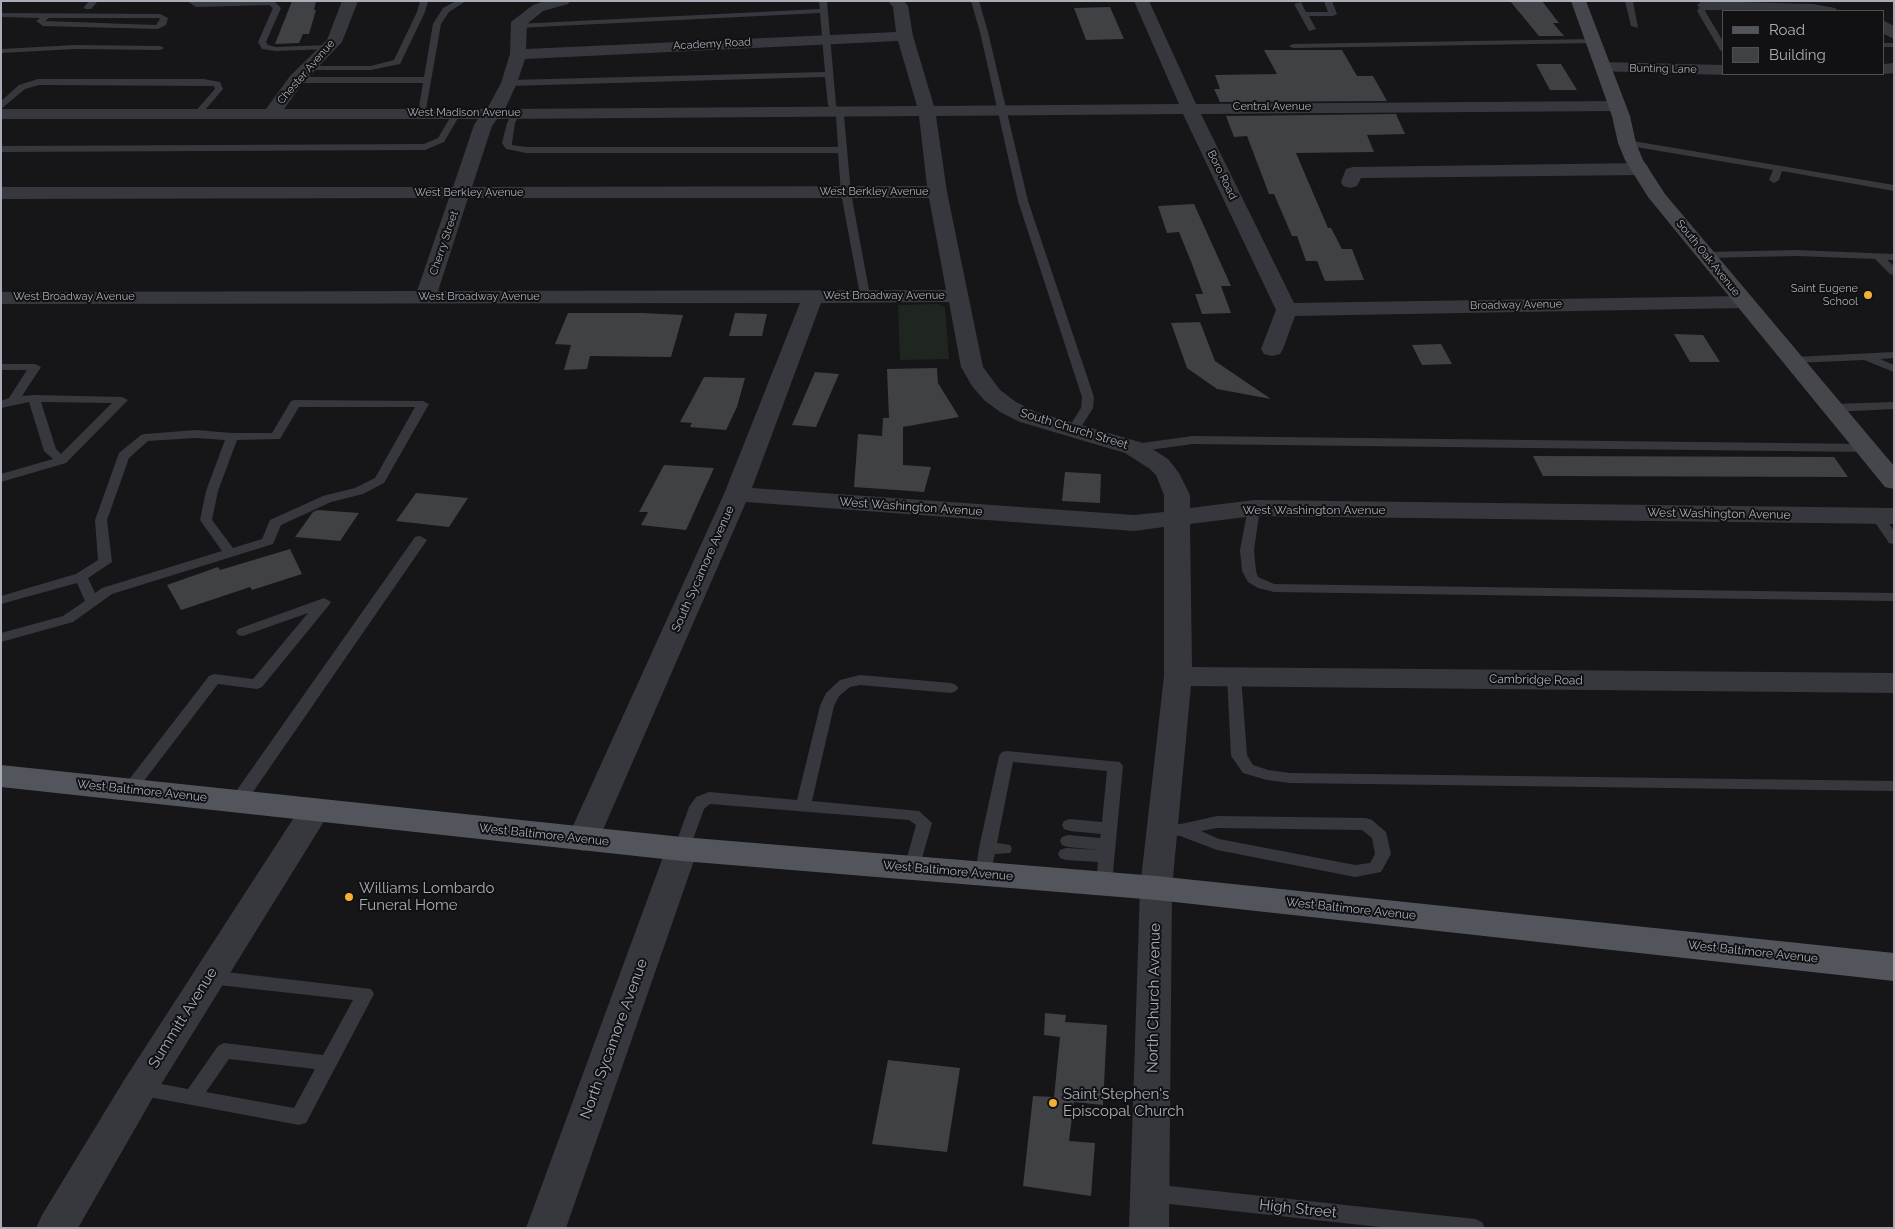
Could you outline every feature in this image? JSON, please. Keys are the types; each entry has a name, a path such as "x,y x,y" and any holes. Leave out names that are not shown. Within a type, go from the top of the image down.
{"main road":[{"name":"South Oak Avenue","path":"1578,1 1617,106 1627,143 1640,170 1658,197 1892,478"},
{"name":"West Baltimore Avenue","path":"1,776 682,850 912,868 994,848 1107,853 1156,888 1894,967"},
{"path":"1,794 59,782"}],"street":[{"name":"Chester Avenue","path":"271,114 296,80 334,42 350,1"},
{"path":"518,24 538,8 563,1"},
{"name":"Boro Road","path":"1141,1 1189,108 1287,310"},
{"name":"South Church Street","path":"897,4 926,111 937,192 972,366 980,381 992,395 1008,407 1028,417 1134,448 1159,464 1167,473 1177,495 1178,676 1171,830 1156,888"},
{"path":"1705,5 1809,10"},
{"name":"Cherry Street","path":"426,297 483,125 500,103 518,54 518,24"},
{"name":"Academy Road","path":"518,54 906,36"},
{"name":"Bunting Lane","path":"1603,67 1722,70"},
{"name":"Central Avenue","path":"926,111 1617,106"},
{"name":"West Madison Avenue","path":"1,114 516,114 926,111"},
{"path":"1350,182 1353,173 1640,170"},
{"name":"West Berkley Avenue","path":"1,193 937,192"},
{"name":"South Sycamore Avenue","path":"583,839 737,494 813,296"},
{"name":"West Broadway Avenue","path":"1,298 958,296"},
{"name":"Broadway Avenue","path":"1287,310 1744,302"},
{"path":"1272,349 1287,310"},
{"name":"West Washington Avenue","path":"737,494 1134,523 1254,508 1885,516"},
{"name":"Cambridge Road","path":"1178,676 1894,683"},
{"name":"Summitt Avenue","path":"56,1228 139,1088 315,810"},
{"name":"North Sycamore Avenue","path":"546,1228 682,850"},
{"name":"North Church Avenue","path":"1149,1228 1156,888"}],"lane":[{"path":"191,1 196,5 271,3 277,8 262,42 265,47 276,49 328,47"},
{"path":"307,68 371,68 397,62 421,12 424,1"},
{"path":"422,113 437,24 446,10 462,1"},
{"path":"823,1 832,105 840,116 846,193 865,295"},
{"path":"975,1 1003,110 1023,201 1088,398 1087,408 1074,429"},
{"path":"1304,14 1333,14 1328,1"},
{"path":"1629,1 1635,26"},
{"path":"1298,4 1312,29"},
{"path":"1705,5 1701,11 1720,38"},
{"path":"518,24 824,11"},
{"path":"1,15 48,15 160,16 164,18 163,23 158,27 43,24 40,22 48,15"},
{"path":"1292,46 1593,42"},
{"path":"1,51 75,47 160,48"},
{"path":"508,83 830,74"},
{"path":"296,80 427,80"},
{"path":"1,106 22,87 38,82 204,82 217,84 219,89 197,114"},
{"path":"1,149 425,147 441,140 457,113"},
{"path":"516,114 511,123 507,143 509,147 526,150 844,150"},
{"path":"1627,143 1894,188"},
{"path":"1774,180 1778,168"},
{"path":"1706,255 1797,253 1894,257"},
{"path":"1876,256 1894,272"},
{"path":"1794,360 1894,356"},
{"path":"1865,357 1894,369"},
{"path":"1,367 35,367 5,402"},
{"path":"1,478 62,460 122,400 34,398 5,402"},
{"path":"34,398 50,451 62,460"},
{"path":"1,600 81,577 105,562 101,520 123,456 144,438 196,434 232,437 276,436 295,403 423,404 380,480 359,491 328,500 275,523 268,541 107,591 68,619 1,638"},
{"path":"1833,408 1894,405"},
{"path":"230,553 206,520 212,491 232,437"},
{"path":"1134,448 1194,440 1866,448"},
{"path":"1254,508 1247,550 1249,571 1253,579 1263,585 1274,588 1894,597"},
{"path":"1885,516 1894,540"},
{"path":"238,801 420,540"},
{"path":"81,577 92,602"},
{"path":"129,790 214,679 257,684 324,602 243,632"},
{"path":"1234,676 1239,756 1248,769 1267,775 1290,778 1894,786"},
{"path":"803,806 827,706 833,693 845,683 860,680 951,688"},
{"path":"994,848 1001,819 1007,756 1116,766 1107,853"},
{"path":"682,850 697,807 702,801 709,798 913,815 924,823 912,868"},
{"path":"1217,822 1366,824 1380,836 1383,854 1374,868 1355,871 1217,844 1171,830 1217,822"},
{"path":"1107,853 1068,840 1107,853"},
{"path":"139,1088 299,1117 366,994 209,977"},
{"path":"192,1098 224,1051 328,1063"},
{"name":"High Street","path":"1150,1192 1475,1228"}],"shaded area":[{"path":"938,304 945,307 949,359 900,360 898,305"}],"building":[{"path":"292,1 316,1 314,10 316,10 309,34 303,34 299,43 275,44"},
{"path":"1510,1 1542,1 1559,23 1553,23 1564,36 1539,36"},
{"path":"1110,7 1124,39 1086,40 1074,8"},
{"path":"1264,50 1342,50 1357,76 1373,76 1387,101 1220,102 1214,89 1220,89 1215,75 1277,74"},
{"path":"1536,64 1561,64 1577,90 1550,90"},
{"path":"1396,114 1405,134 1367,135 1374,152 1296,153 1328,228 1331,228 1342,249 1352,249 1364,280 1325,281 1317,261 1306,261 1297,236 1292,236 1274,194 1269,194 1247,136 1234,137 1226,116"},
{"path":"1194,204 1231,286 1221,286 1231,313 1202,314 1195,294 1203,294 1179,232 1167,233 1158,206"},
{"path":"568,313 683,315 671,357 590,356 587,369 564,370 571,345 555,344"},
{"path":"735,313 767,314 762,336 729,336"},
{"path":"1200,322 1215,361 1271,399 1217,389 1187,368 1171,323"},
{"path":"1674,334 1703,335 1720,362 1690,362"},
{"path":"1441,344 1452,364 1422,365 1412,345"},
{"path":"937,368 938,383 959,417 903,427 903,465 931,467 924,492 854,487 858,434 882,436 883,418 889,418 887,369"},
{"path":"815,372 839,374 816,427 792,425"},
{"path":"704,377 745,378 737,407 726,430 690,427 692,423 680,422"},
{"path":"1533,456 1834,457 1848,477 1543,476"},
{"path":"664,465 714,468 686,530 641,525 648,512 639,512"},
{"path":"1065,472 1101,474 1100,503 1062,501"},
{"path":"416,493 468,498 449,527 396,521"},
{"path":"318,510 359,513 340,541 295,537 313,512"},
{"path":"290,549 302,574 252,590 250,587 181,610 167,585 218,567 220,570"},
{"name":"Saint Stephen's Episcopal Church","path":"1045,1013 1066,1015 1065,1022 1107,1025 1103,1105 1074,1102 1069,1141 1095,1143 1091,1196 1023,1186 1033,1096 1054,1097 1060,1037 1044,1035"},
{"path":"888,1060 960,1068 947,1152 872,1144"}],"place":[{"name":"Saint Eugene School","path":"1868,295"},
{"name":"Williams Lombardo Funeral Home","path":"349,897"},
{"name":"Saint Stephen's Episcopal Church","path":"1053,1103"}]}
